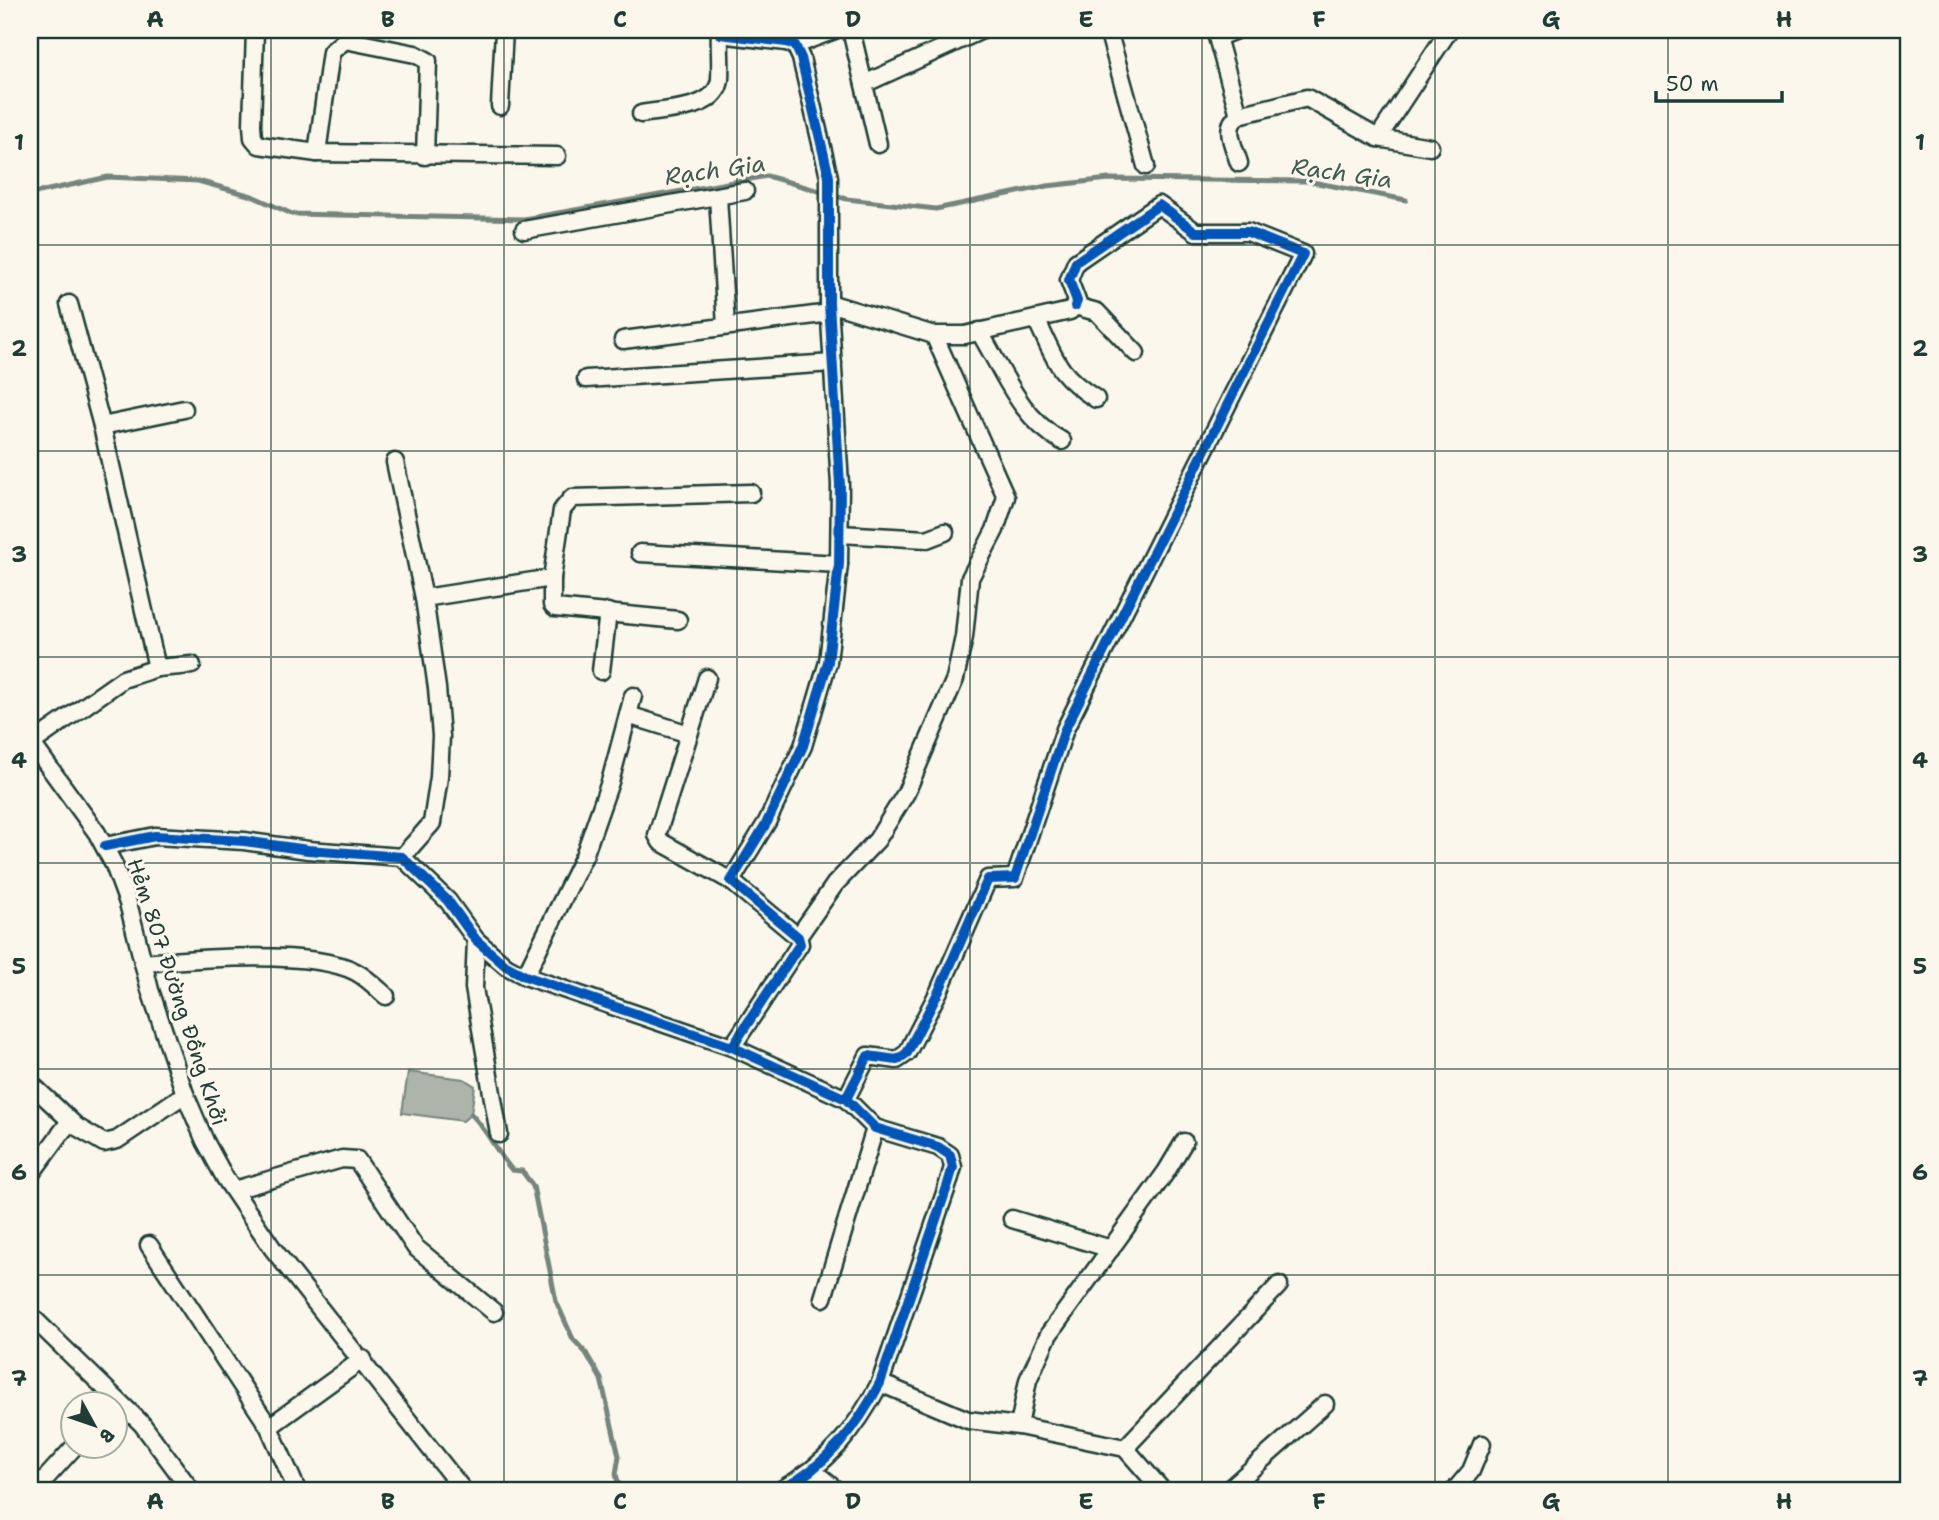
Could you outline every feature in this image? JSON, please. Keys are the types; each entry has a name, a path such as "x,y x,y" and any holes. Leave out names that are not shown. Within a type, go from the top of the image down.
{"street":[{"path":"255,30 253,138 258,145 317,153 557,156"},
{"path":"500,106 504,30"},
{"path":"641,114 705,102 715,94 720,82 720,32 795,45 835,30"},
{"path":"851,30 878,144"},
{"path":"864,84 982,30"},
{"path":"1108,30 1146,166"},
{"path":"1236,30 1217,33 1240,115"},
{"path":"1378,138 1448,30"},
{"path":"317,153 331,52 345,40 415,54 428,61 425,156"},
{"path":"731,881 767,822 803,746 828,662 839,564 840,485 829,308 830,177 795,45"},
{"path":"1239,163 1229,128 1232,121 1240,115 1307,98 1378,138 1430,148"},
{"path":"524,230 745,191"},
{"path":"718,197 726,327"},
{"path":"623,340 726,327 829,308 934,335 979,331 1070,311 1077,301 1069,280 1076,262 1160,205 1196,232 1248,232 1303,254 1065,729 1015,878 988,879 940,991 907,1053 897,1060 868,1056 846,1099"},
{"path":"69,304 102,426 157,668"},
{"path":"1075,306 1097,312 1136,352"},
{"path":"1036,319 1062,373 1069,382 1096,399"},
{"path":"979,331 1024,412 1042,430 1062,441"},
{"path":"732,1047 797,952 798,937 835,884 877,840 906,793 955,679 964,637 970,578 995,530 1006,498 934,335"},
{"path":"586,379 833,363"},
{"path":"102,426 184,409"},
{"path":"395,462 424,598 437,688 440,736 439,777 432,823 402,857"},
{"path":"678,620 555,608 552,605 552,578 562,510 572,498 751,493"},
{"path":"839,534 928,539 945,532"},
{"path":"640,553 839,564"},
{"path":"424,598 552,578"},
{"path":"601,671 608,612"},
{"path":"31,742 111,686 157,668 192,665"},
{"path":"707,678 657,839 731,881 798,937"},
{"path":"525,976 584,856 610,782 633,696"},
{"path":"628,715 689,734"},
{"name":"Hẻm 807 Đường Đồng Khởi","path":"31,742 105,846 128,903 143,963 185,1094 205,1141 273,1249 363,1359 463,1490"},
{"path":"105,846 155,836 244,841 402,857 448,901 475,940 506,966 525,976 732,1047 846,1099 875,1128 938,1147 950,1155 953,1167 880,1383 864,1414 844,1439 812,1471 781,1490"},
{"path":"475,940 474,988 499,1134"},
{"path":"143,963 218,957 317,962 358,973 386,996"},
{"path":"30,1083 70,1121 104,1143 117,1140 185,1094"},
{"path":"30,1175 70,1121"},
{"path":"823,1298 875,1128"},
{"path":"1019,1426 1028,1380 1040,1350 1184,1142"},
{"path":"234,1190 342,1159 357,1160 415,1247 494,1312"},
{"path":"1012,1219 1111,1249"},
{"path":"149,1245 270,1427 297,1490"},
{"path":"1125,1448 1279,1285"},
{"path":"30,1315 103,1390"},
{"path":"270,1427 363,1359"},
{"path":"880,1383 968,1420 1019,1426 1125,1448 1162,1490"},
{"path":"1228,1490 1325,1404"},
{"path":"130,1416 161,1446 191,1490"},
{"path":"1455,1490 1471,1471 1482,1444"},
{"path":"34,1490 63,1460"},
{"path":"812,1471 836,1490"}],"shaded area":[{"path":"408,1072 464,1079 475,1086 471,1114 463,1121 402,1113"}],"waterway":[{"name":"Rạch Gia","path":"30,194 108,177 198,181 252,196 292,214 524,219 767,176 847,199 936,209 1047,186 1109,179 1307,181 1406,200"},
{"path":"471,1114 512,1170 522,1171 533,1186 556,1301 573,1339 586,1353 601,1379 619,1456 616,1474 620,1490"}],"cycle path":[{"path":"720,34 786,42 795,45 801,58 829,177 829,303 840,485 839,564 828,662 803,746 767,822 731,881 798,937 800,944 732,1047"},
{"path":"846,1099 868,1056 897,1060 907,1053 939,991 988,879 1015,878 1065,729 1303,254 1248,232 1196,232 1159,205 1076,262 1069,280 1077,301 1075,306"},
{"path":"105,846 155,836 244,841 308,850 402,857 448,901 476,940 506,966 525,976 732,1047 846,1099 875,1128 938,1147 950,1155 953,1167 948,1184 880,1383 861,1416 839,1444 812,1469 781,1490"}]}
